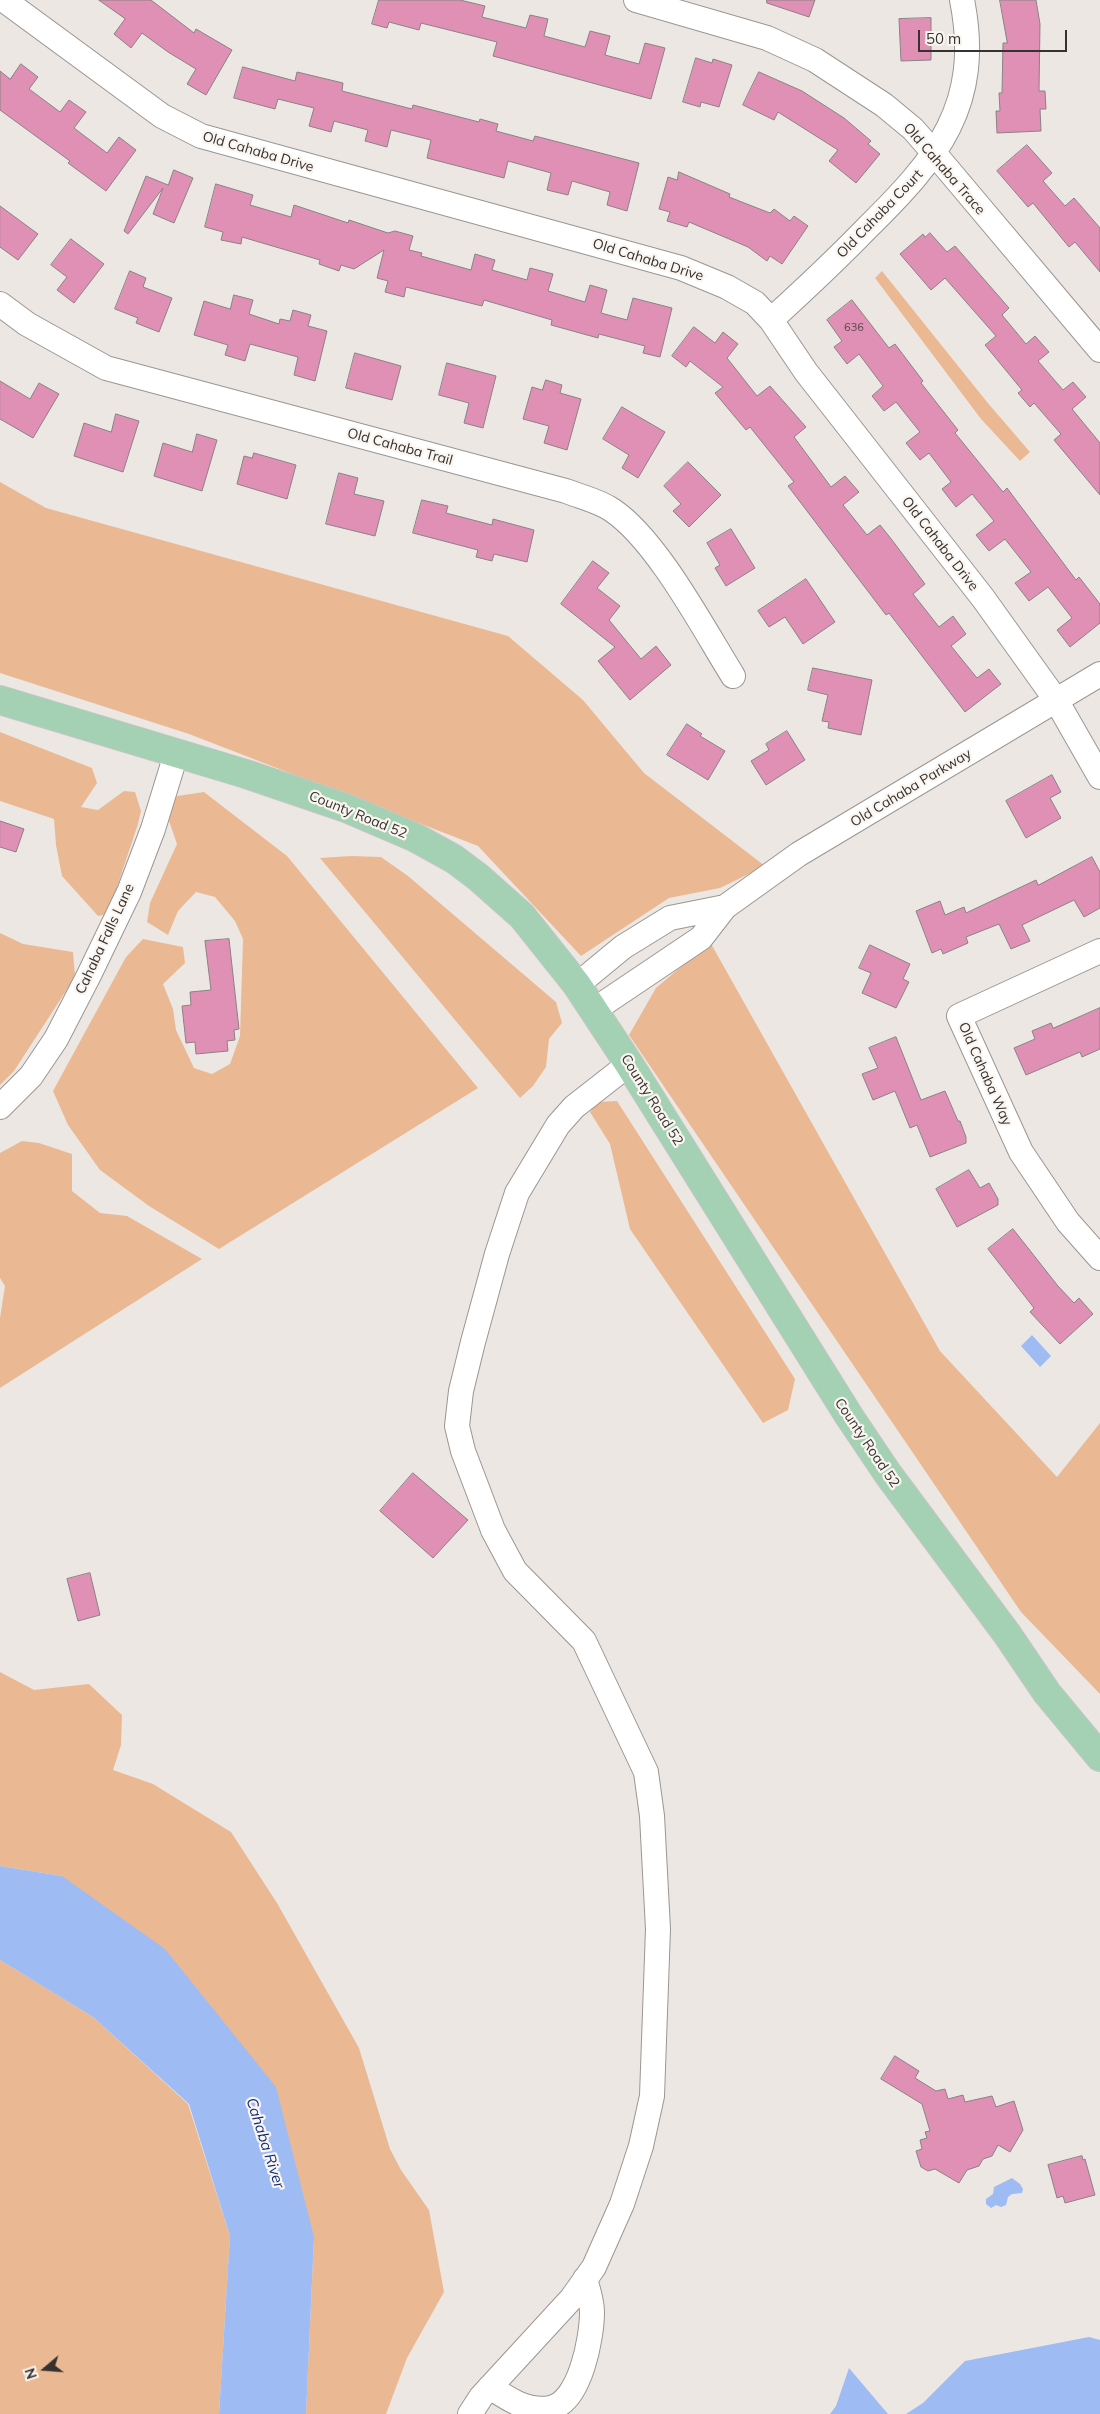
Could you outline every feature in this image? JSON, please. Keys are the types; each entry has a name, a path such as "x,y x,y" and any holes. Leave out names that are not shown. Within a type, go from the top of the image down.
{"main road":[{"name":"County Road 52","path":"0,700 246,774 346,808 416,838 454,859 478,877 522,916 577,985 594,1010 849,1416 888,1474 1007,1634 1047,1694 1100,1757"}],"street":[{"name":"Old Cahaba Drive","path":"4,0 162,116 201,136 682,268 728,287 755,303 771,320 806,372 982,598 1056,700 1100,778"},
{"name":"Old Cahaba Trace","path":"636,0 767,38 815,60 884,105 913,129 1100,350"},
{"name":"Old Cahaba Court","path":"771,320 810,286 909,187 948,131 961,98 967,44 962,0"},
{"name":"Old Cahaba Trail","path":"0,304 27,324 106,368 566,491 612,510 637,532 657,557 733,676"},
{"name":"Old Cahaba Parkway","path":"594,1010 701,938 725,906 799,854 1100,674"},
{"name":"Cahaba Falls Lane","path":"0,1107 31,1076 56,1039 129,892 153,829 173,764 170,752"},
{"name":"Old Cahaba Parkway","path":"577,985 623,947 670,918 725,906"},
{"name":"Old Cahaba Way","path":"1100,951 959,1016 1021,1152 1068,1222 1100,1258"},
{"path":"470,2414 490,2388 572,2298 594,2267 622,2204 641,2146 652,2096 658,1929 652,1816 646,1772 584,1641 515,1571 493,1530 463,1451 457,1426 461,1391 473,1342 497,1254 517,1194 558,1125 574,1107 629,1064"},
{"path":"490,2388 525,2406 550,2408 562,2404 572,2391 581,2372 589,2340 592,2311 586,2278"}],"shaded area":[{"path":"882,271 987,402 1030,452 1020,461 981,419 875,278"},
{"path":"0,482 46,508 508,636 583,700 644,773 765,866 720,888 669,898 581,956 478,846 189,734 0,673"},
{"path":"0,732 92,768 97,783 81,807 98,810 124,791 135,792 141,811 108,914 98,916 62,876 56,845 54,819 0,801"},
{"path":"204,792 287,856 478,1088 219,1249 149,1206 100,1170 68,1125 53,1091 126,957 143,939 183,947 185,963 163,984 173,1009 176,1030 194,1068 212,1074 230,1064 240,1036 243,939 235,921 215,897 196,892 178,911 168,935 147,922 150,903 177,844 167,815 177,796"},
{"path":"381,857 408,876 556,1002 562,1023 549,1039 546,1067 533,1086 520,1098 320,858"},
{"path":"0,933 23,944 73,952 75,977 14,1071 0,1085"},
{"path":"710,942 940,1351 1057,1477 1100,1423 1100,1694 1021,1612 629,1035 656,988"},
{"path":"617,1101 795,1379 788,1410 763,1423 630,1229 610,1144 590,1112 597,1102"},
{"path":"22,1141 39,1143 72,1154 72,1191 100,1213 127,1216 202,1259 0,1388 0,1318 5,1286 0,1278 0,1153"},
{"path":"0,1672 34,1690 89,1684 122,1715 121,1745 113,1770 153,1784 231,1832 277,1903 359,2048 390,2149 401,2170 429,2210 444,2292 407,2358 386,2414 306,2414 314,2237 62,1876 0,1866"},
{"path":"0,1960 93,2017 188,2104 230,2236 219,2414 0,2414"}],"water":[{"path":"1032,1335 1051,1356 1040,1367 1021,1346"},
{"name":"Cahaba River","path":"0,1866 62,1876 165,1949 276,2087 314,2237 306,2414 219,2414 230,2236 189,2104 93,2017 0,1960"},
{"path":"1012,2178 1020,2184 1023,2189 1022,2193 1012,2194 1008,2197 1006,2205 1001,2207 996,2205 991,2208 986,2204 986,2199 993,2194 994,2187"},
{"path":"1089,2337 1100,2340 1100,2414 906,2414 923,2403 965,2361"},
{"path":"849,2368 888,2414 830,2414 836,2406"}],"building":[{"path":"99,0 151,0 194,33 196,29 232,50 206,95 187,84 196,69 142,33 131,48 114,34 125,19"},
{"path":"379,0 460,0 485,6 482,17 526,28 530,15 548,19 544,36 585,47 590,31 610,36 605,55 639,64 645,43 665,48 651,99 493,56 497,42 421,23 419,30 389,22 387,28 372,24"},
{"path":"767,0 815,0 809,17 767,3"},
{"path":"1000,0 1036,0 1040,24 1039,91 1045,91 1046,109 1040,109 1041,131 997,133 996,111 1000,111 999,93 1002,93 1003,43 1007,43"},
{"path":"931,18 931,60 901,61 899,19"},
{"path":"696,58 712,63 713,59 732,65 719,107 701,102 700,107 683,102"},
{"path":"21,64 38,77 29,89 60,112 69,100 86,112 74,128 107,153 119,137 136,150 106,191 68,163 70,161 0,110 0,71 10,79"},
{"path":"243,67 295,81 297,72 343,83 342,91 412,109 413,105 479,122 480,119 498,124 496,131 533,141 535,136 639,163 627,211 607,205 610,192 572,181 568,195 547,190 551,173 508,161 504,178 427,158 431,140 391,130 387,147 365,141 368,130 334,121 331,132 309,126 314,108 278,99 275,109 234,98"},
{"path":"759,72 802,91 844,118 871,141 868,144 880,154 856,183 829,161 838,150 778,112 774,120 743,105"},
{"path":"1027,145 1052,173 1043,181 1065,206 1074,198 1100,228 1100,272 1075,242 1069,247 1033,203 1028,207 997,171"},
{"path":"174,170 193,178 174,223 153,214 163,188 128,234 124,231 146,176 168,185"},
{"path":"679,172 730,194 729,197 770,213 774,209 790,221 794,216 808,226 782,264 770,256 767,261 748,247 689,222 687,227 667,221 670,212 659,209 668,177 677,180"},
{"path":"216,184 253,195 250,205 291,217 294,205 348,223 349,220 388,233 395,231 413,236 409,250 422,253 421,256 471,270 475,254 495,260 492,270 527,280 530,268 553,274 548,291 585,302 590,285 607,290 601,313 627,320 633,298 672,308 660,357 643,353 645,346 599,334 598,338 551,325 552,320 484,300 482,306 406,287 404,297 385,292 388,281 377,278 384,250 354,269 341,265 339,271 319,264 320,260 242,237 241,244 221,240 223,232 205,227"},
{"path":"0,206 38,234 18,260 0,247"},
{"path":"930,233 947,252 955,246 1009,308 1002,315 1026,344 1035,336 1049,352 1038,361 1063,390 1073,382 1086,397 1072,409 1100,443 1100,495 1054,440 1061,434 1034,403 1030,407 1018,393 1022,390 985,345 996,336 945,278 931,290 900,254 923,234 925,237"},
{"path":"71,239 104,264 74,303 57,290 67,277 51,265"},
{"path":"130,271 146,278 143,287 172,298 159,332 136,323 138,318 115,309"},
{"path":"234,295 253,300 249,314 279,324 280,319 290,321 293,310 311,315 308,326 327,331 315,381 294,375 298,357 250,344 245,361 225,355 228,345 194,335 204,301 230,309"},
{"path":"852,300 889,348 895,344 923,381 921,383 958,430 955,433 1003,492 1007,488 1076,580 1079,577 1100,604 1100,623 1070,647 1057,630 1072,618 1048,587 1029,601 1015,583 1031,572 1005,539 989,551 976,535 994,521 972,494 956,507 942,489 951,482 929,453 920,460 906,443 920,432 896,402 884,411 872,396 883,386 859,354 847,364 834,347 842,341 827,320"},
{"path":"694,327 715,343 723,332 738,344 727,358 757,396 770,386 806,427 794,437 831,487 845,476 859,492 843,505 867,535 880,525 925,584 913,594 939,627 953,616 966,634 951,646 977,678 989,669 1001,684 965,712 889,613 886,615 788,486 794,482 750,427 746,430 715,393 723,387 690,361 686,367 672,356"},
{"path":"355,353 401,366 392,400 346,388"},
{"path":"447,363 496,376 483,428 464,423 469,403 439,395"},
{"path":"546,380 562,385 560,393 581,399 567,450 544,443 549,426 523,419 532,387 542,390"},
{"path":"0,381 30,399 39,383 59,394 33,438 0,419"},
{"path":"622,407 665,432 638,478 622,468 629,455 603,439"},
{"path":"116,414 139,421 123,472 74,456 84,423 111,432"},
{"path":"197,434 217,440 202,491 154,476 163,443 192,452"},
{"path":"254,453 296,465 287,499 237,484 244,456 252,458"},
{"path":"688,462 721,495 689,527 673,511 681,504 664,486"},
{"path":"339,473 358,478 354,494 384,501 375,536 326,524"},
{"path":"422,500 448,506 446,513 492,525 493,519 534,530 527,562 494,554 492,561 476,557 478,550 413,533"},
{"path":"731,529 755,568 726,586 715,568 720,565 707,543"},
{"path":"593,561 609,573 597,588 620,606 609,620 641,659 656,646 671,665 630,700 598,661 615,647 561,604"},
{"path":"806,579 835,622 803,644 785,617 769,627 758,611"},
{"path":"813,668 872,680 861,735 828,728 829,722 822,721 828,695 808,690"},
{"path":"687,724 702,734 700,736 725,751 708,780 667,755"},
{"path":"787,731 805,760 766,785 751,761 769,750 766,744"},
{"path":"1052,775 1061,792 1050,798 1061,818 1026,838 1006,801"},
{"path":"0,821 24,829 16,852 0,847"},
{"path":"1092,857 1100,872 1100,908 1084,917 1074,900 1022,925 1030,941 1011,949 999,924 966,937 968,943 943,954 941,949 932,953 916,911 940,901 945,915 964,907 966,913 1036,880 1038,885"},
{"path":"229,939 239,1029 234,1030 235,1040 227,1041 228,1051 196,1054 195,1042 186,1043 182,1006 191,1005 190,992 211,990 205,941"},
{"path":"870,945 910,964 903,979 909,982 896,1008 862,993 871,973 859,968"},
{"path":"1100,1008 1100,1049 1082,1057 1080,1052 1026,1075 1014,1048 1035,1039 1032,1031 1051,1023 1053,1028"},
{"path":"896,1037 921,1100 945,1091 958,1121 960,1121 966,1137 966,1143 930,1157 917,1125 910,1128 895,1091 873,1100 862,1074 878,1068 869,1048"},
{"path":"969,1170 980,1188 989,1183 998,1199 998,1205 957,1227 936,1189"},
{"path":"1013,1229 1058,1286 1074,1303 1079,1298 1093,1314 1060,1344 1030,1312 1034,1308 988,1249"},
{"path":"413,1473 468,1520 433,1558 380,1511"},
{"path":"90,1573 100,1615 78,1621 67,1579"},
{"path":"895,2056 919,2071 915,2078 936,2091 945,2089 948,2099 963,2095 965,2102 992,2096 996,2107 1014,2101 1023,2130 1010,2152 998,2145 992,2156 983,2159 979,2166 967,2170 959,2183 935,2169 928,2171 921,2167 916,2151 922,2149 920,2140 927,2138 925,2132 930,2131 922,2104 881,2079"},
{"path":"1082,2156 1083,2160 1085,2159 1095,2195 1065,2203 1063,2196 1057,2198 1048,2165"}]}
